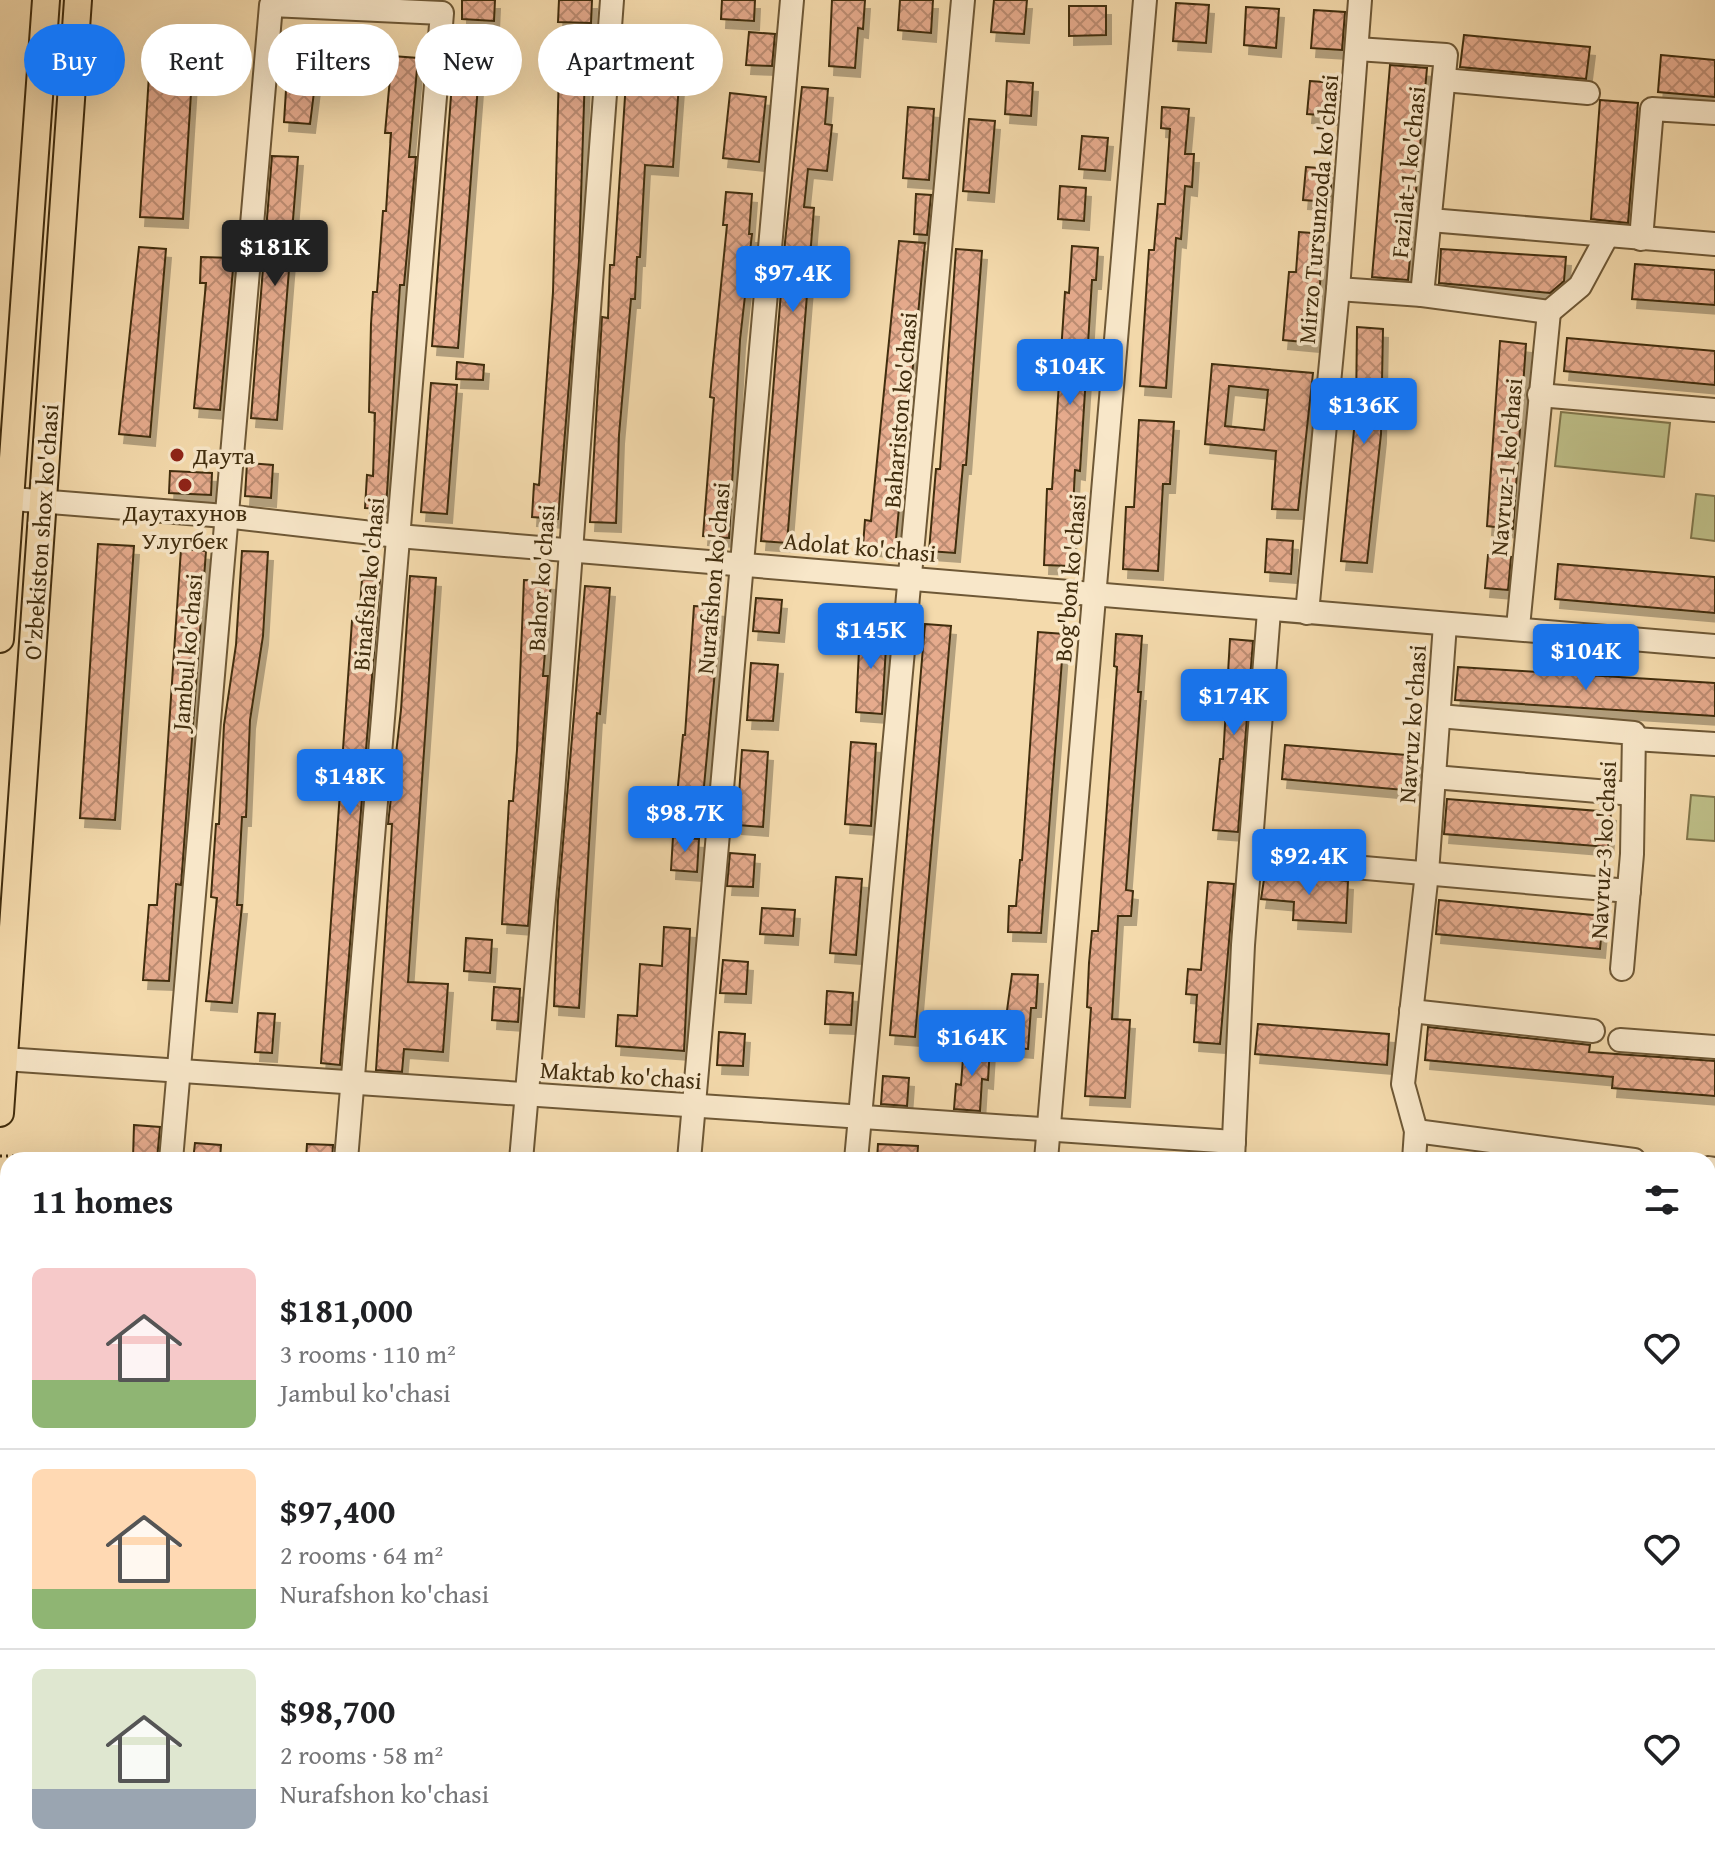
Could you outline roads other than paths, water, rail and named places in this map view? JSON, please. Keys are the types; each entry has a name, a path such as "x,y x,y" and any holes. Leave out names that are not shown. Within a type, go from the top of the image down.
{"main road":[{"name":"O'zbekiston shox ko'chasi","path":"0,639 5,498 46,0"},
{"name":"O'zbekiston shox ko'chasi","path":"0,1113 78,0"}],"street":[{"name":"Bahor ko'chasi","path":"522,1152 551,820 612,0"},
{"name":"Nurafshon ko'chasi","path":"690,1152 792,0"},
{"name":"Bahariston ko'chasi","path":"857,1152 963,0"},
{"name":"Bog'bon ko'chasi","path":"1047,1152 1145,0"},
{"name":"Mirzo Tursunzoda ko'chasi","path":"1307,613 1338,289 1360,0"},
{"name":"Jambul ko'chasi","path":"172,1152 271,5 442,13"},
{"name":"Binafsha ko'chasi","path":"347,1152 442,13"},
{"name":"Fazilat-1 ko'chasi","path":"1357,49 1446,55 1422,295"},
{"path":"1444,80 1588,93"},
{"path":"1641,239 1652,109 1715,113"},
{"path":"1430,220 1715,244"},
{"path":"1338,289 1422,295 1549,312 1580,286 1607,236"},
{"name":"Navruz-1 ko'chasi","path":"1518,627 1549,312"},
{"path":"1539,395 1715,410"},
{"name":"Adolat ko'chasi","path":"5,498 225,516 398,536 911,576 1095,596 1518,627 1715,646"},
{"path":"1234,1151 1250,858 1269,611"},
{"name":"Navruz ko'chasi","path":"1415,1152 1416,1131 1403,1084 1427,873 1445,624"},
{"path":"1439,716 1715,744"},
{"name":"Navruz-3 ko'chasi","path":"1622,969 1629,891 1634,736"},
{"path":"1434,777 1633,794"},
{"path":"1250,858 1629,891"},
{"path":"1411,1011 1593,1031"},
{"path":"1620,1040 1715,1047"},
{"name":"Maktab ko'chasi","path":"4,1059 1049,1130 1234,1151"},
{"path":"1416,1131 1569,1152"}],"place":[{"name":"Даута","path":"177,455"},
{"name":"Даутахунов Улугбек","path":"185,485"}]}
